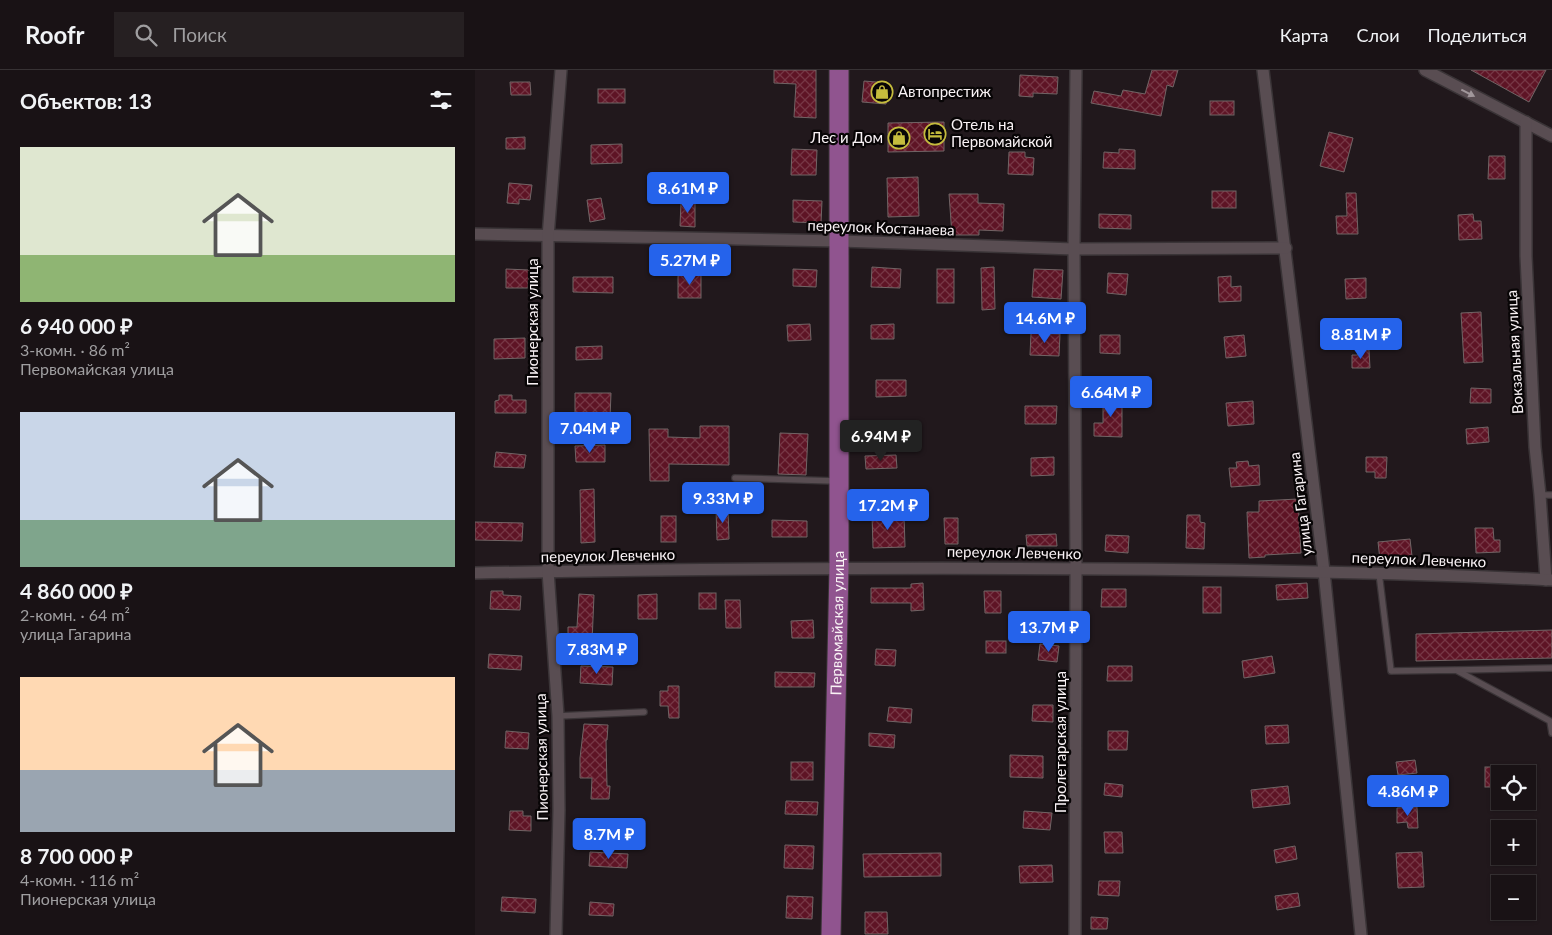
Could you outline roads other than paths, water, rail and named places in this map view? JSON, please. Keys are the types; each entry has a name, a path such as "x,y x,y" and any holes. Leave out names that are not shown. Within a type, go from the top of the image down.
{"main road":[{"name":"Первомайская улица","path":"831,935 839,567 839,70"}],"street":[{"name":"Пионерская улица","path":"556,935 559,810 557,716 548,571 548,237 561,70"},
{"name":"Пролетарская улица","path":"1075,935 1076,569 1073,249 1076,70"},
{"name":"улица Гагарина","path":"1263,70 1324,571 1361,935"},
{"path":"1425,70 1552,136"},
{"name":"Вокзальная улица","path":"1526,122 1526,256 1535,447 1546,495 1549,580"},
{"name":"переулок Костанаева","path":"475,234 548,237 840,241 1073,249 1286,248"},
{"name":"переулок Левченко","path":"475,573 839,567 1324,571 1549,580"}],"lane":[{"path":"735,478 838,481"},
{"path":"1379,573 1391,671 1552,668"},
{"path":"1456,670 1550,721 1552,734"},
{"path":"557,716 644,712"}],"place":[{"name":"Автопрестиж","path":"882,92"},
{"name":"Отель на Первомайской","path":"935,134"},
{"name":"Лес и Дом","path":"899,138"}]}
